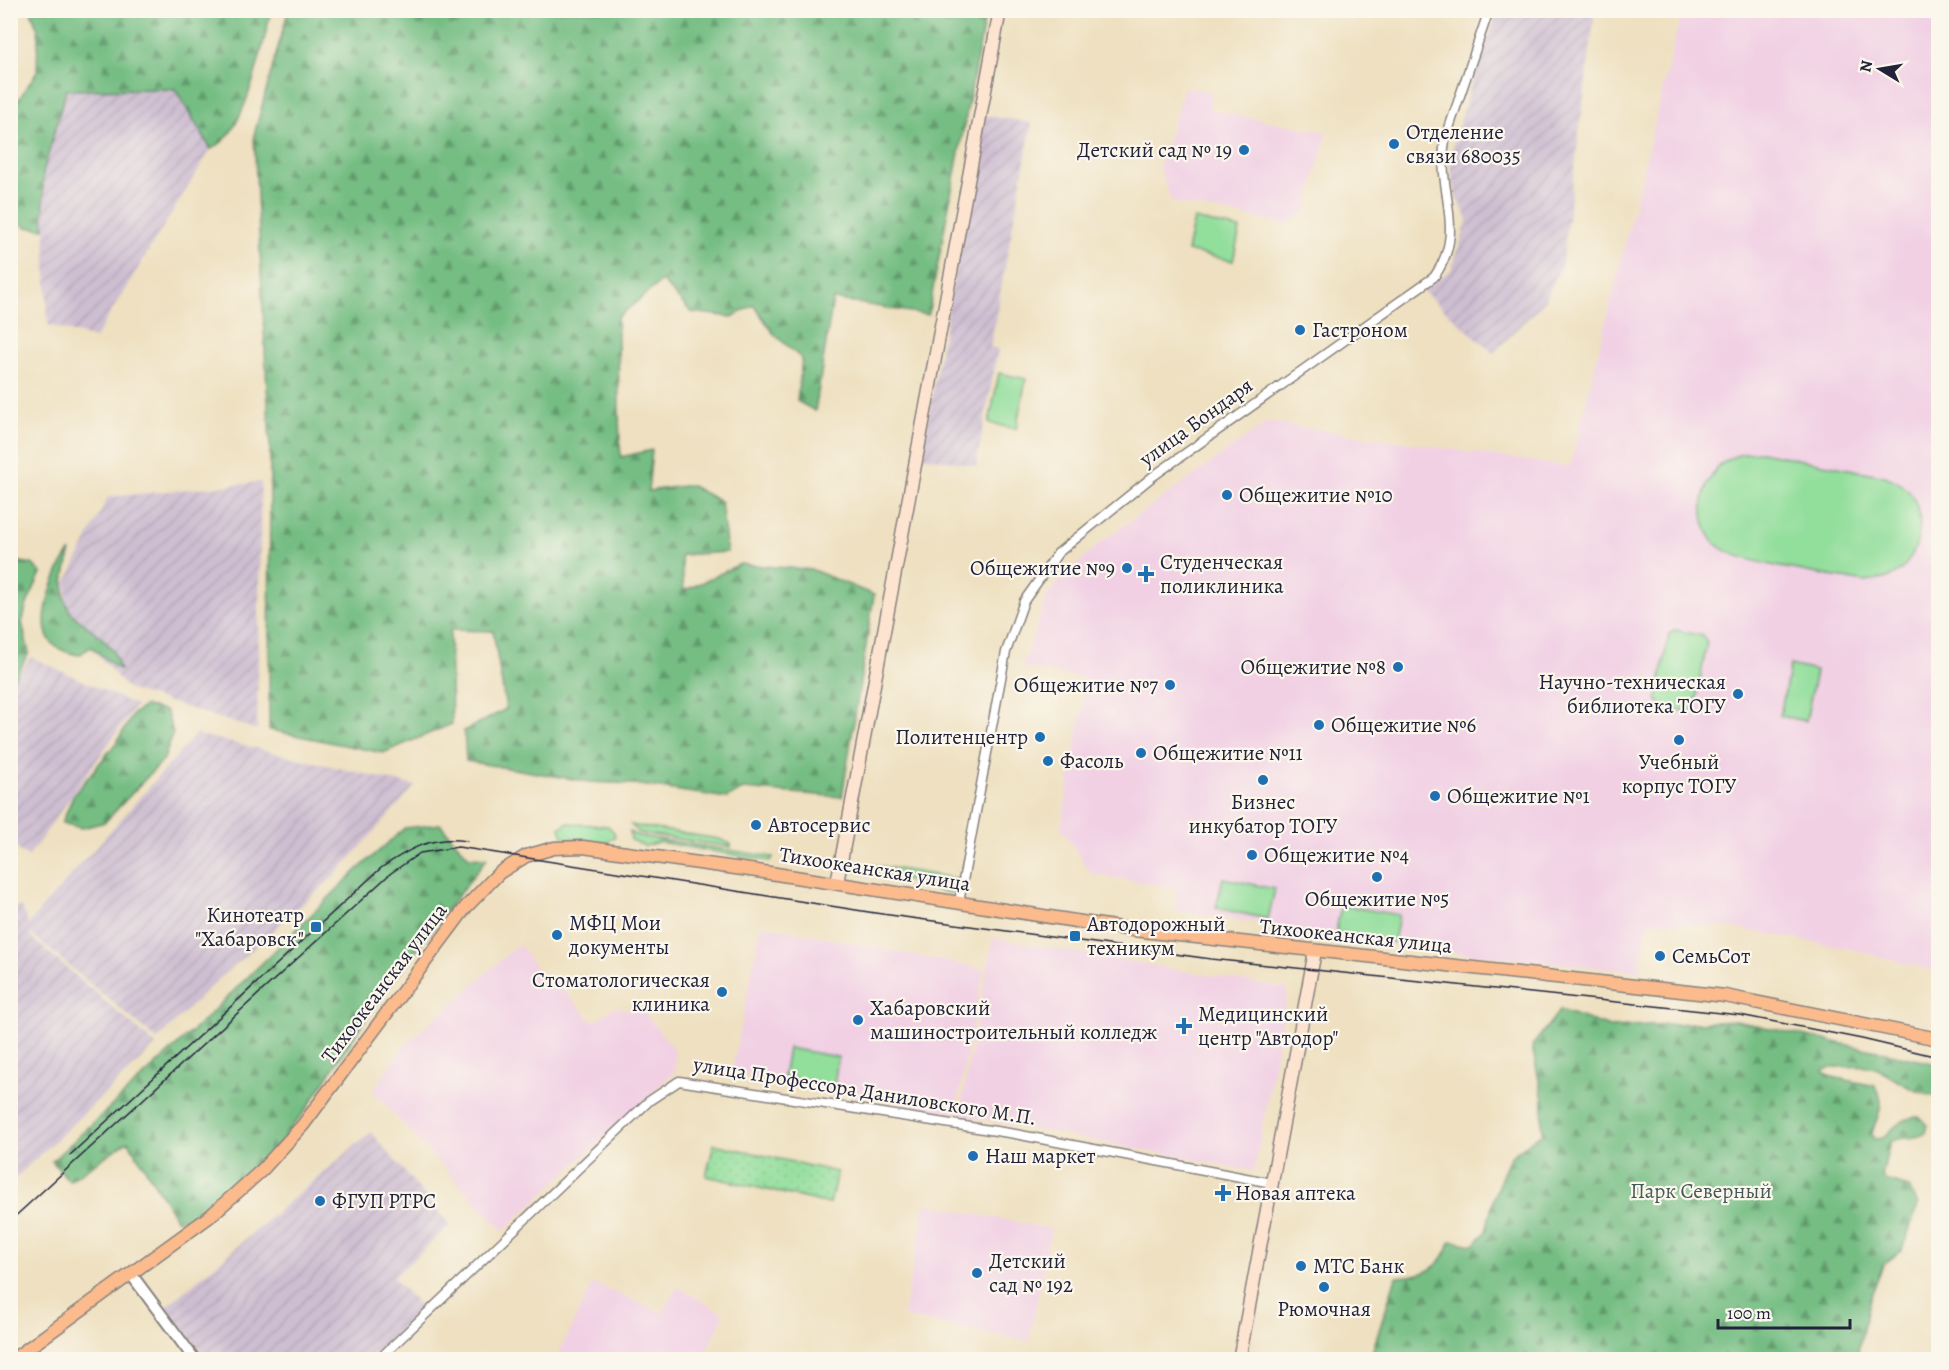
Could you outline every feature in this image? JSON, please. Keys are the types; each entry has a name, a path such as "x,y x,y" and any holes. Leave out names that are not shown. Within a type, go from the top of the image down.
{"main road":[{"path":"837,883 1000,10"},
{"name":"Тихоокеанская улица","path":"12,1359 209,1217 262,1170 303,1125 466,907 499,873 517,861 535,853 566,846 837,883 1133,930 1725,996 1938,1039"},
{"path":"1239,1359 1315,951"}],"street":[{"name":"улица Бондаря","path":"958,902 1006,652 1024,601 1058,553 1152,477 1434,277 1446,261 1452,227 1441,162 1445,140 1489,10"},
{"name":"улица Профессора Даниловского М.П.","path":"378,1359 650,1101 679,1081 1022,1136 1272,1183"},
{"path":"131,1274 195,1359"}],"shaded area":[{"path":"1498,11 1595,11 1562,264 1544,302 1493,353 1423,291 1451,270 1468,219 1456,197 1449,159 1470,88"},
{"path":"1682,11 1938,11 1938,972 1852,949 1728,927 1649,921 1639,971 1429,950 1174,910 1177,888 1091,874 1061,827 1087,679 1022,667 1049,591 1101,542 1268,422 1570,467"},
{"name":"Детский сад № 19","path":"1184,87 1210,91 1210,110 1327,132 1306,212 1286,224 1172,202 1159,168"},
{"path":"175,89 211,149 95,338 48,325 43,173 66,90"},
{"path":"984,115 1032,123 990,347 998,349 976,466 921,456"},
{"path":"261,482 257,730 128,689 66,618 66,583 108,497"},
{"path":"31,657 136,705 28,857 11,844 10,686"},
{"path":"196,734 415,786 334,876 210,987 157,1040 30,933 32,938 156,1045 11,1182 11,906 22,907 28,924"},
{"name":"Хабаровский машиностроительный колледж","path":"761,925 984,969 955,1115 732,1071"},
{"path":"993,938 1288,989 1254,1171 959,1115"},
{"path":"519,944 550,987 563,990 593,1022 615,1007 644,1012 675,1051 674,1072 503,1231 373,1091 404,1046"},
{"path":"371,1132 450,1225 393,1278 423,1309 368,1359 207,1359 166,1307"},
{"name":"Детский сад № 192","path":"925,1204 1051,1229 1029,1341 903,1317"},
{"path":"593,1283 663,1313 677,1286 724,1314 703,1359 556,1359"}],"green space":[{"path":"31,10 271,11 254,77 242,112 226,138 211,149 175,89 66,90 43,173 44,229 25,227 11,214 11,111 37,72 38,30"},
{"path":"288,11 986,11 928,315 833,299 815,411 797,401 802,359 774,334 754,305 732,317 691,312 662,281 617,318 621,457 652,450 648,491 690,485 721,502 727,552 681,555 684,591 740,564 813,570 874,595 842,797 743,789 727,798 634,784 590,782 466,761 464,731 506,709 493,631 450,630 452,724 383,753 269,730 270,446 254,135"},
{"path":"1194,219 1240,229 1233,261 1187,251"},
{"path":"999,373 1026,379 1016,429 989,423"},
{"path":"1761,452 1885,476 1902,485 1917,505 1919,517 1917,542 1906,565 1890,577 1865,582 1768,564 1732,554 1721,548 1709,535 1703,517 1703,498 1709,481 1718,467 1730,458"},
{"path":"71,551 64,579 67,606 79,620 108,644 120,670 91,647 79,655 62,650 53,644 47,635 46,611 53,583"},
{"path":"15,561 32,564 41,573 27,604 22,623 29,653 11,684 10,568"},
{"path":"1675,630 1703,636 1707,642 1695,708 1688,712 1662,707 1657,699 1669,634"},
{"path":"1790,665 1816,671 1806,721 1780,716"},
{"path":"145,706 166,711 173,732 164,759 105,822 82,828 62,823 73,796 116,743 134,713"},
{"path":"567,823 608,826 614,832 615,837 606,843 563,837 560,828"},
{"path":"440,824 469,857 487,858 376,1003 306,1110 271,1153 237,1188 207,1212 177,1220 128,1141 69,1181 52,1161 200,1024 356,871 405,828"},
{"path":"631,825 719,839 731,844 731,847 640,833"},
{"path":"630,832 638,836 773,857 770,861 659,842 645,846 631,840"},
{"path":"860,863 960,879 957,889 952,893 942,892 920,883 855,871 852,866"},
{"path":"1223,878 1275,889 1268,919 1216,908"},
{"path":"1341,905 1399,915 1394,942 1336,932"},
{"name":"Парк Северный","path":"1560,1010 1610,1027 1736,1021 1938,1064 1938,1097 1914,1090 1874,1068 1841,1067 1823,1071 1828,1076 1875,1086 1881,1099 1881,1105 1872,1134 1874,1139 1883,1138 1899,1123 1913,1117 1919,1117 1928,1125 1926,1133 1922,1135 1890,1142 1882,1175 1884,1180 1909,1187 1918,1205 1902,1250 1883,1265 1870,1298 1856,1359 1437,1360 1431,1353 1427,1359 1370,1359 1396,1277 1424,1273 1431,1269 1447,1251 1451,1241 1474,1245 1486,1231 1495,1193 1510,1157 1542,1133 1543,1099 1532,1046"},
{"path":"788,1048 838,1057 834,1086 783,1077"},
{"path":"714,1144 837,1172 830,1204 706,1176"}],"tram line":[{"path":"70,1155 381,868 421,845 443,840 467,841"},
{"path":"10,1221 391,873 420,853 458,847 875,913 1211,959 1740,1015 1862,1039 1938,1057"}],"place":[{"name":"Отделение связи 680035","path":"1394,144"},
{"name":"Детский сад № 19","path":"1244,150"},
{"name":"Гастроном","path":"1300,330"},
{"name":"Общежитие №10","path":"1227,495"},
{"name":"Общежитие №9","path":"1127,568"},
{"name":"Студенческая поликлиника","path":"1146,574"},
{"name":"Общежитие №8","path":"1398,667"},
{"name":"Общежитие №7","path":"1170,685"},
{"name":"Научно-техническая библиотека ТОГУ","path":"1738,694"},
{"name":"Общежитие №6","path":"1319,725"},
{"name":"Политенцентр","path":"1040,737"},
{"name":"Учебный корпус ТОГУ","path":"1679,740"},
{"name":"Общежитие №11","path":"1141,753"},
{"name":"Фасоль","path":"1048,761"},
{"name":"Бизнес инкубатор ТОГУ","path":"1263,780"},
{"name":"Общежитие №1","path":"1435,796"},
{"name":"Автосервис","path":"756,825"},
{"name":"Общежитие №4","path":"1252,855"},
{"name":"Общежитие №5","path":"1377,877"},
{"name":"Кинотеатр \"Хабаровск\"","path":"316,927"},
{"name":"МФЦ Мои документы","path":"557,935"},
{"name":"Автодорожный техникум","path":"1075,936"},
{"name":"СемьСот","path":"1660,956"},
{"name":"Стоматологическая клиника","path":"722,992"},
{"name":"Хабаровский машиностроительный колледж","path":"858,1020"},
{"name":"Медицинский центр \"Автодор\"","path":"1184,1026"},
{"name":"Наш маркет","path":"973,1156"},
{"name":"Новая аптека","path":"1223,1193"},
{"name":"ФГУП РТРС","path":"320,1201"},
{"name":"МТС Банк","path":"1301,1266"},
{"name":"Детский сад № 192","path":"977,1273"},
{"name":"Рюмочная","path":"1324,1287"}]}
